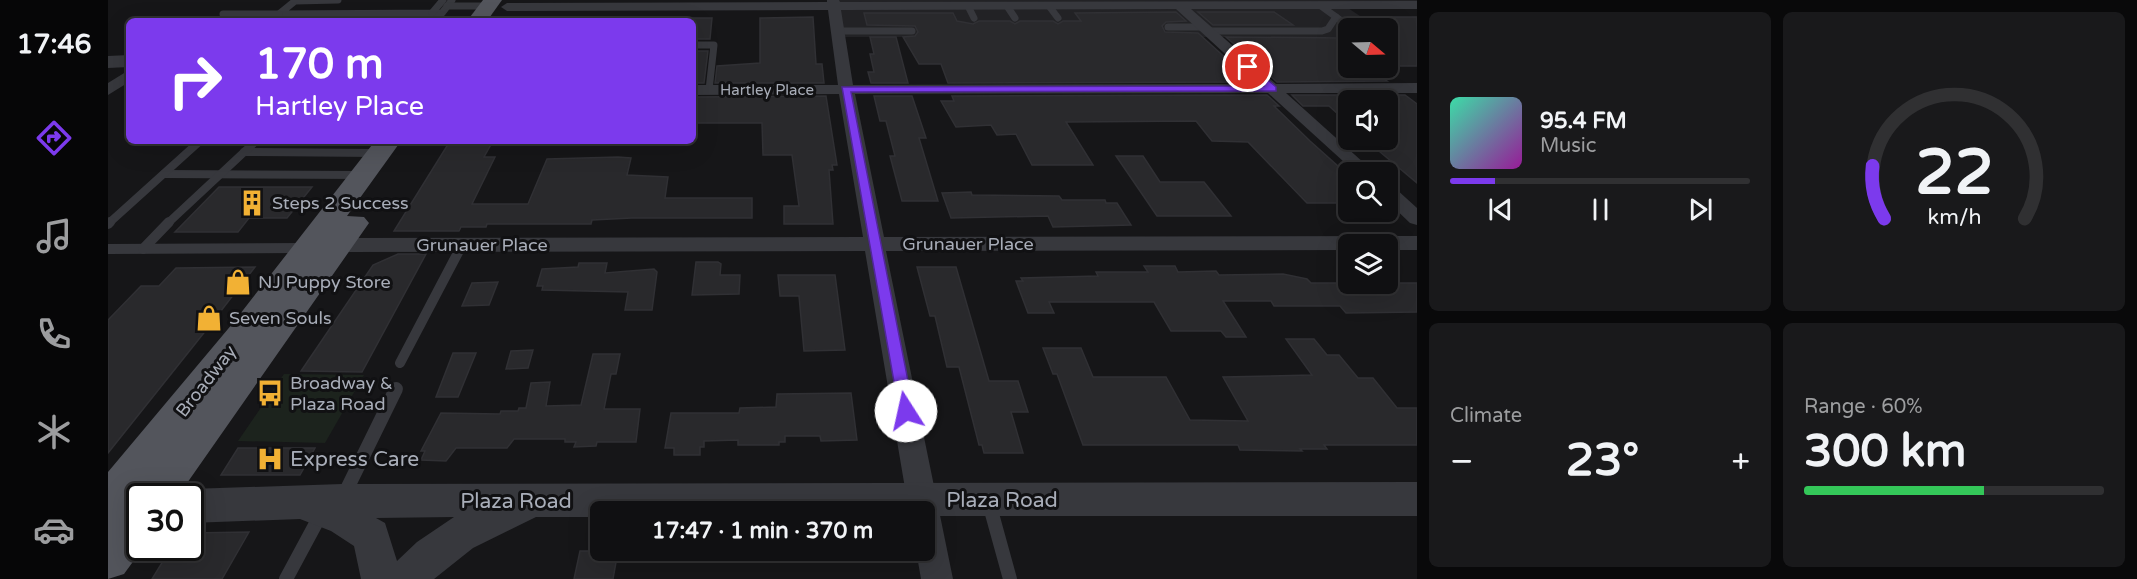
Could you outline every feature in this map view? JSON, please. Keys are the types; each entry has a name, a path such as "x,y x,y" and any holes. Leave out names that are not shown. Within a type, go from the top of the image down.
{"main road":[{"name":"Broadway","path":"108,506 410,144"},
{"name":"Broadway","path":"163,483 324,247 377,156"},
{"path":"108,559 126,535"}],"street":[{"path":"834,3 846,89 937,579"},
{"path":"496,9 566,4 834,3 965,8 1049,6 1066,3 1180,6 1417,5"},
{"path":"1180,6 1354,162"},
{"path":"108,62 126,61"},
{"path":"108,90 126,77"},
{"name":"Hartley Place","path":"701,90 1417,88"},
{"path":"1398,201 1417,219"},
{"name":"Grunauer Place","path":"324,247 1417,243"},
{"name":"Plaza Road","path":"204,506 546,500 1417,499"},
{"path":"408,579 416,568 455,537 494,516 546,500"},
{"path":"318,504 371,536 381,579"},
{"path":"108,506 126,507"}],"lane":[{"path":"279,14 296,0 338,0"},
{"path":"432,13 443,0"},
{"path":"223,14 442,13 452,0"},
{"path":"447,6 496,9"},
{"path":"1007,6 1015,18"},
{"path":"1049,6 1058,18"},
{"path":"1168,27 1322,31 1328,29 1336,17 1321,6"},
{"path":"358,18 363,14"},
{"path":"837,31 912,32"},
{"path":"696,45 714,45 701,90"},
{"path":"108,224 197,144"},
{"path":"143,249 184,206 253,144"},
{"path":"244,152 377,156"},
{"path":"164,174 220,174 377,156"},
{"path":"400,363 462,245"},
{"path":"108,249 324,247"},
{"path":"286,579 318,504 396,389"},
{"path":"988,500 1010,579"}],"shaded area":[{"path":"833,0 1417,0 1417,5 1345,6 1363,18 1338,18 1338,37 837,37"},
{"path":"284,374 364,375 325,443 238,441"}],"building":[{"path":"1176,12 1186,21 1166,22 1162,26 1165,32 1198,33 1252,82 948,83 941,64 919,64 903,37 915,36 918,32 915,26 867,25 864,13 953,13 957,21 973,24 979,21 1010,21 1015,24 1020,21 1053,21 1058,24 1063,21 1081,21 1075,13"},
{"path":"1198,12 1274,12 1293,25 1213,25"},
{"path":"813,17 816,64 822,64 824,83 715,83 717,66 760,63 760,18"},
{"path":"1350,17 1417,17 1417,66 1398,66 1398,18"},
{"path":"696,18 712,18 710,39 696,39"},
{"path":"870,37 896,37 908,83 871,83 868,72 874,72 870,54 874,54"},
{"path":"1226,37 1338,38 1338,78 1383,78 1387,81 1277,82"},
{"path":"696,51 708,51 704,83 696,83"},
{"path":"1267,95 1279,106 1274,106 1338,166 1338,203 1307,203 1248,142 1212,141 1196,121 1066,122 1093,165 1032,165 1016,134 997,135 991,125 956,127 941,101 954,101 952,96"},
{"path":"1292,95 1338,95 1338,114 1329,106 1303,106"},
{"path":"1398,95 1405,95 1417,104 1417,183 1398,167 1398,162 1392,162 1378,150 1398,150"},
{"path":"826,96 837,165 832,165 833,170 829,170 833,224 784,224 784,206 799,206 792,155 763,155 762,123 696,123 696,97"},
{"path":"874,96 912,96 926,138 919,138 938,201 902,201 890,156 895,156 886,121 880,121"},
{"path":"448,144 491,144 484,157 495,157 472,204 528,204 547,159 618,157 631,158 627,175 668,177 665,198 752,198 752,218 632,218 592,220 591,224 487,224 486,227 461,227 459,231 394,231"},
{"path":"1116,156 1143,156 1160,182 1204,182 1231,216 1157,216"},
{"name":"Steps 2 Success","path":"219,187 312,187 287,218 249,218 238,232 175,232"},
{"path":"971,192 972,195 1059,196 1062,200 1105,200 1106,203 1117,203 1131,225 1053,227 1048,216 951,218 942,193"},
{"path":"398,254 426,254 362,372 301,371 373,265"},
{"path":"696,262 718,262 721,264 720,275 740,275 739,294 692,295"},
{"path":"579,263 607,263 605,273 654,269 657,272 652,310 625,310 628,292 542,290 543,286 537,286 542,269 578,267"},
{"path":"1144,266 1175,266 1178,272 1216,271 1219,275 1283,274 1307,279 1311,283 1338,283 1338,294 1398,294 1398,283 1417,283 1417,312 1346,313 1340,306 1274,306 1271,301 1223,301 1246,337 1226,337 1221,331 1171,331 1154,302 1049,302 1054,313 1028,313 1016,281 1023,281 1021,278 1098,276 1096,272 1148,272"},
{"path":"255,267 108,453 108,320 141,286 159,286 176,268"},
{"path":"917,267 956,267 989,381 1018,381 1028,412 1011,412 1023,453 984,453 982,445 979,445 959,367 947,367 935,316 930,316"},
{"path":"778,275 835,275 845,350 804,351 799,296 780,296"},
{"path":"498,282 489,305 462,306 472,283"},
{"path":"1286,339 1314,339 1327,355 1339,355 1358,378 1373,378 1397,408 1417,408 1417,445 1324,445 1327,449 1300,449 1302,451 1240,450 1238,445 1083,445 1057,374 1053,374 1043,348 1081,348 1093,377 1166,377 1190,420 1248,421 1223,377 1312,375"},
{"path":"533,350 528,368 506,369 511,351"},
{"path":"453,353 476,353 458,397 436,397"},
{"path":"593,354 620,354 616,374 611,374 604,409 640,409 636,442 597,442 596,446 574,447 576,442 565,442 565,439 514,439 507,448 456,448 446,461 421,460 425,451 421,451 441,413 500,414 501,411 518,411 519,408 526,408 531,383 550,382 546,406 581,405"},
{"path":"851,393 857,440 821,441 820,436 785,436 785,442 779,442 779,445 738,445 738,440 704,441 704,447 700,447 700,455 674,455 674,448 665,448 671,413 739,413 740,408 776,407 777,394"},
{"name":"Express Care","path":"238,448 315,448 300,475 221,475"},
{"path":"249,532 222,579 152,579 163,561 204,561 204,533"},
{"path":"580,551 590,551 590,561 616,561 613,579 574,579"}],"place":[{"name":"Steps 2 Success","path":"252,203"},
{"name":"NJ Puppy Store","path":"238,282"},
{"name":"Seven Souls","path":"209,318"},
{"name":"Broadway & Plaza Road","path":"270,393"},
{"name":"Express Care","path":"270,459"}],"route":[{"path":"906,411 846,89 1272,89 1248,67"}]}
